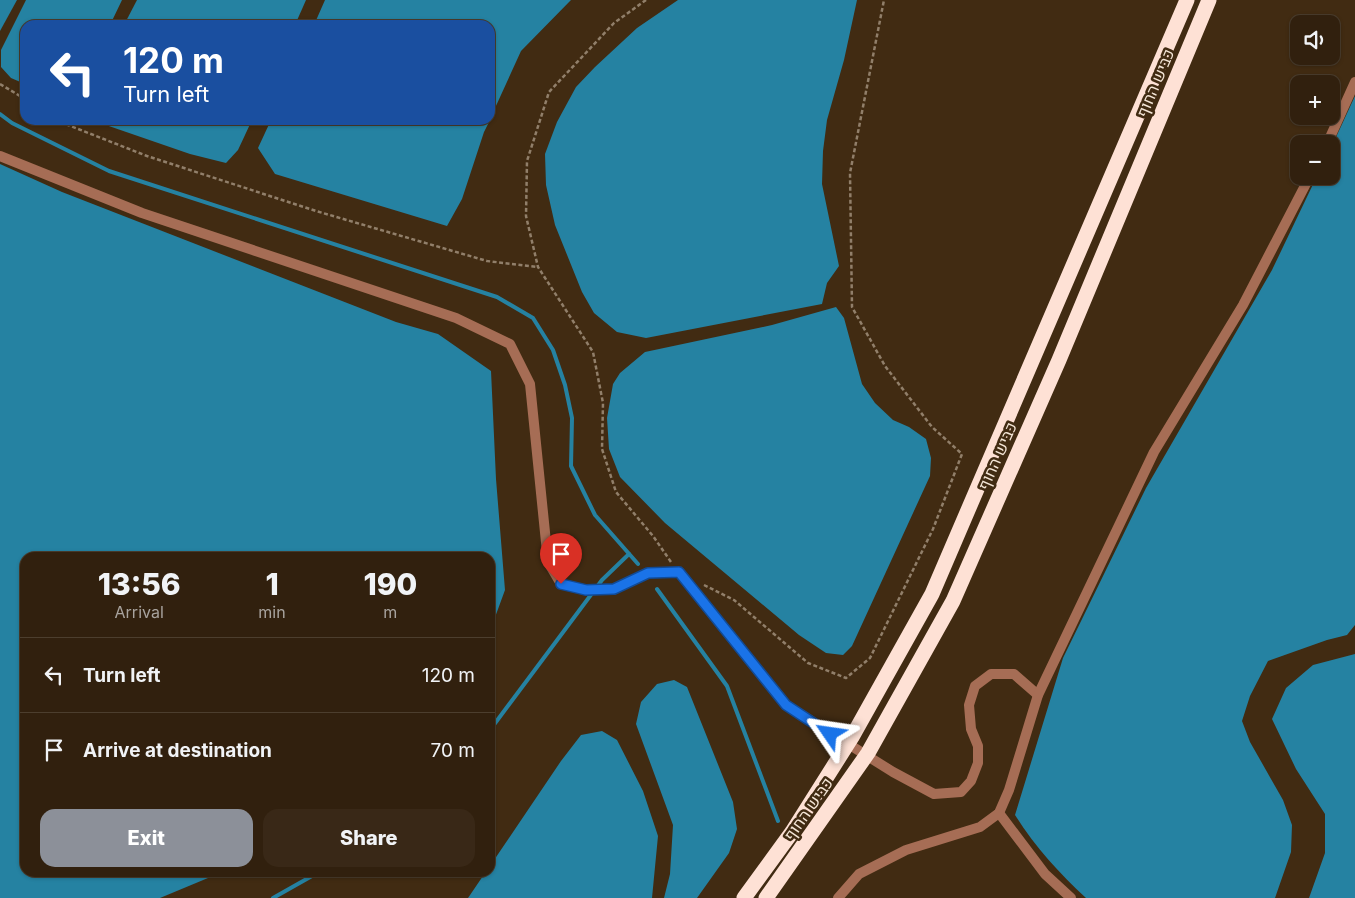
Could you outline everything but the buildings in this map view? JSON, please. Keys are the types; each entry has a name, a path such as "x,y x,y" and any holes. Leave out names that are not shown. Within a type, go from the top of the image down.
{"highway":[{"name":"כביש החוף","path":"744,898 792,832 852,737 932,594 1187,0"},
{"name":"כביש החוף","path":"766,898 868,753 953,601 1059,360 1209,0"}],"street":[{"path":"1331,135 1355,82"},
{"path":"0,156 142,213 456,318 510,344 530,384 548,562 561,584 586,590 614,589 648,573 679,572 786,705 893,772 934,794 960,792 971,781 978,762 978,746 972,729 969,705 975,686 991,674 1014,674 1038,695"},
{"path":"838,898 859,874 906,850 980,826 999,813 1009,790 1038,695 1154,452 1243,305 1305,185"},
{"path":"999,813 1045,874 1071,898"}],"path":[{"path":"646,0 614,23 549,92 527,161 526,216 538,267 593,352 603,404 602,449 616,492 653,536 679,572"},
{"path":"703,584 734,600 808,663 846,678 870,658 933,529 962,454 932,427 885,366 852,307 850,173 884,0"},
{"path":"0,84 20,96"},
{"path":"70,125 147,156 316,211 487,261 538,267"}],"water":[{"path":"0,0 17,0 0,31"},
{"path":"26,0 122,0 112,20 20,20 20,82 11,78 1,67 1,50"},
{"path":"137,0 306,0 297,20 127,20"},
{"path":"325,0 571,0 521,51 495,108 495,20 316,20"},
{"path":"678,0 857,0 844,60 827,120 823,151 822,184 839,266 827,283 822,304 646,338 617,332 594,313 582,292 555,225 546,185 545,154 557,122 576,87 637,28"},
{"path":"1355,96 1355,625 1347,635 1327,640 1268,661 1250,696 1242,721 1250,742 1283,800 1292,825 1291,852 1275,898 1086,898 1048,859 1015,815 1063,658 1146,488 1272,270 1313,185 1340,185 1340,135 1337,135"},
{"path":"106,125 250,125 238,150 226,163 190,154"},
{"path":"269,125 488,125 462,199 447,226 275,174 258,148"},
{"path":"0,164 62,192 396,322 438,334 491,371 496,479 505,590 495,617 495,552 20,552 20,877 210,877 160,898 0,898"},
{"path":"836,307 844,318 862,384 875,403 893,420 909,427 926,439 931,458 930,476 852,646 843,655 826,653 799,635 665,523 620,477 609,449 607,418 613,384 620,373 645,352 772,325"},
{"path":"1355,654 1355,898 1309,898 1325,853 1325,814 1296,769 1272,719 1286,688 1313,665"},
{"path":"674,680 687,687 733,802 737,829 729,853 697,898 664,898 670,874 673,825 636,724 641,702 657,684"},
{"path":"602,731 617,740 643,791 658,836 652,898 468,898 482,877 495,877 495,859 561,761 581,735"}],"waterway":[{"path":"0,114 12,123 109,171 497,297 533,318 553,350 565,385 572,418 571,466 595,515 638,564"},
{"path":"495,723 602,580 629,554"},
{"path":"657,589 727,686 778,821"},
{"path":"273,898 310,877"}],"route":[{"path":"561,584 586,590 614,589 648,573 679,572 786,705 830,734"}]}
